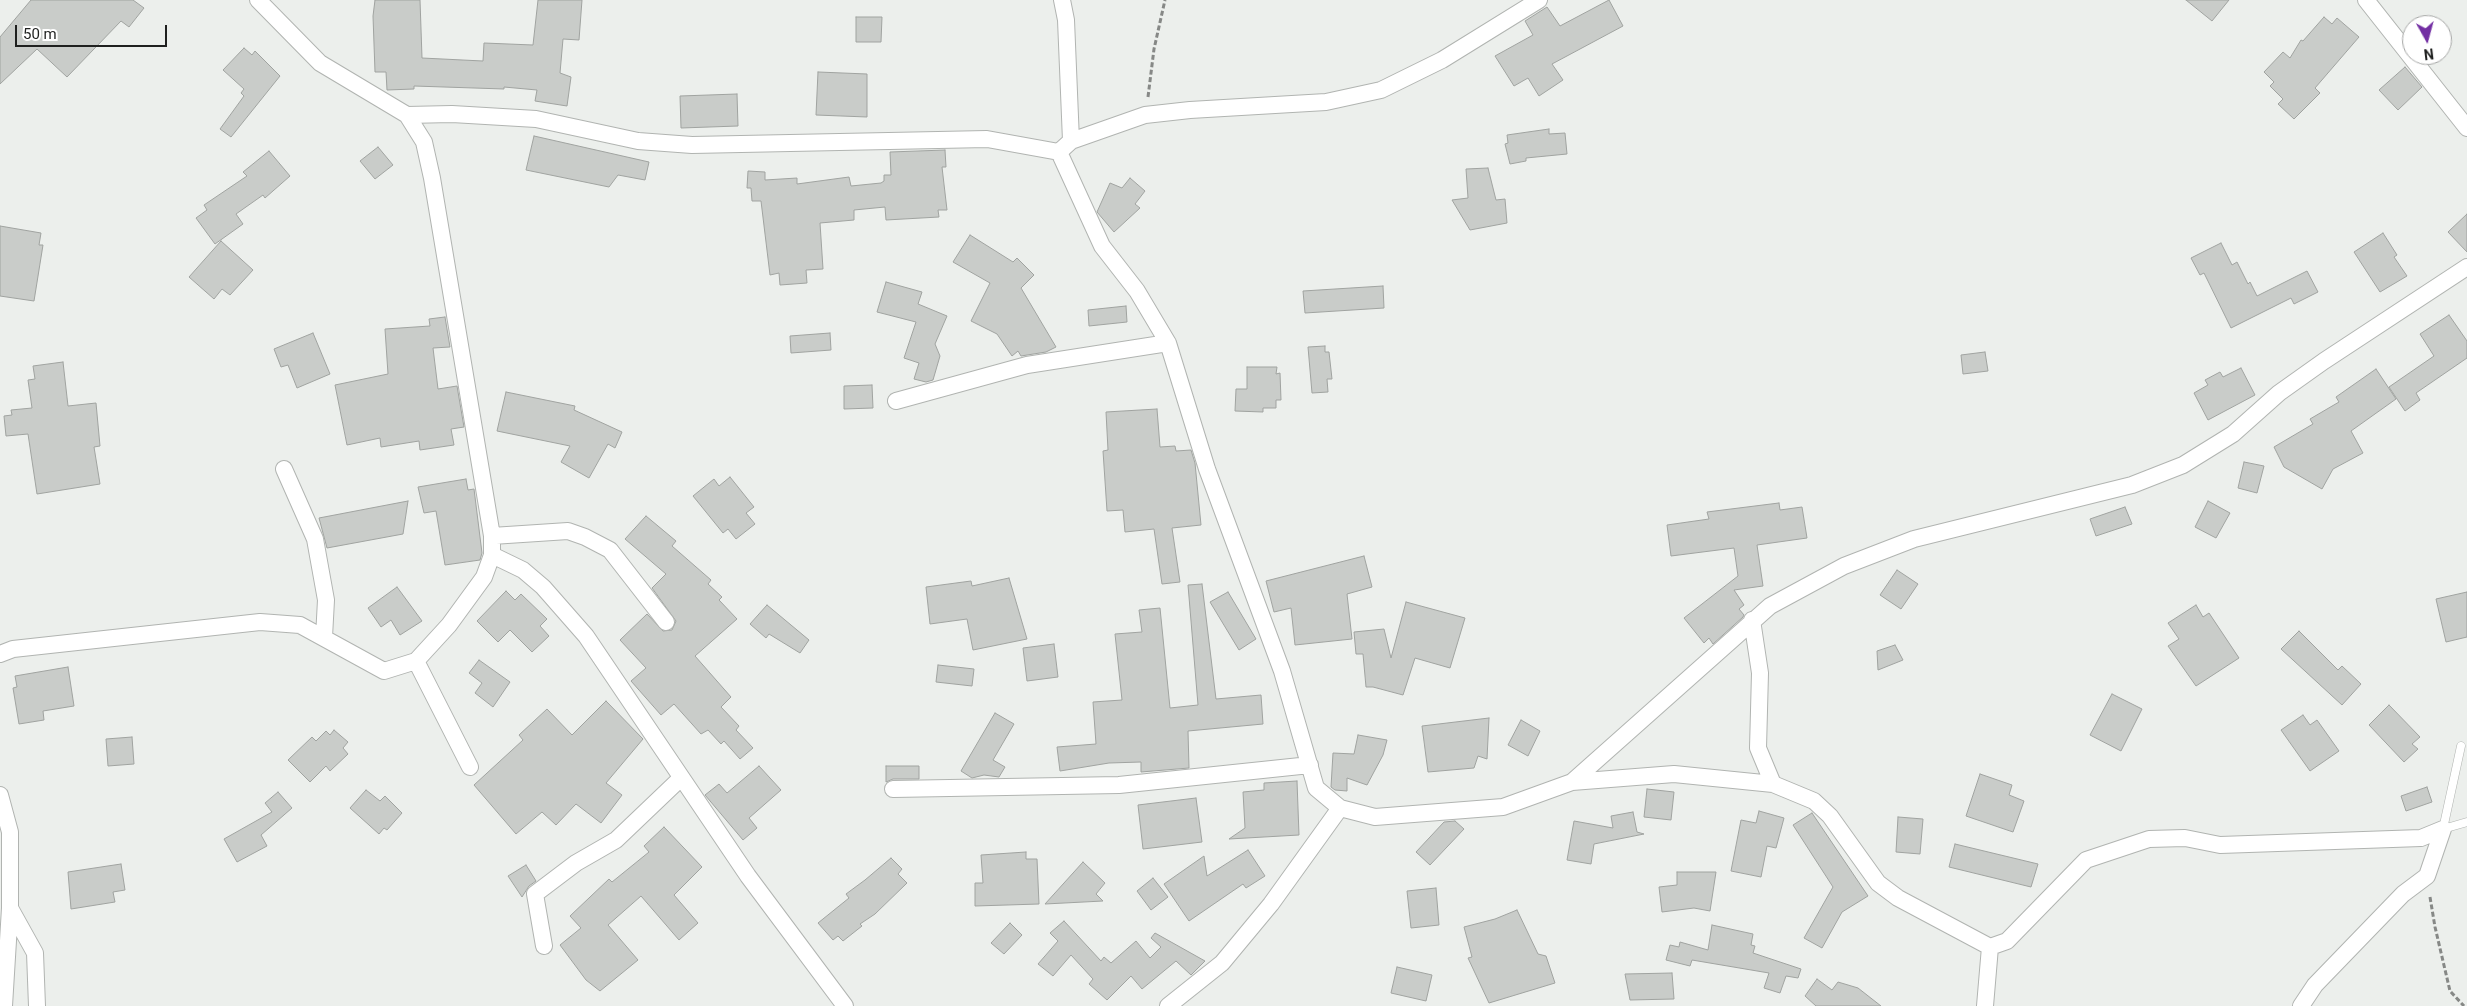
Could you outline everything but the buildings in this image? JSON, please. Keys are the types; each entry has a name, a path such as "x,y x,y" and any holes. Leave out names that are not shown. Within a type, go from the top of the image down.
{"street":[{"path":"0,654 13,649 260,622 300,625 324,636 384,671 416,661 449,625 484,577 492,556 492,536 432,178 424,142 407,115 320,63 258,0"},
{"path":"1062,0 1066,20 1065,146 1102,246 1136,291 1168,343 1207,469 1282,671 1316,788 1340,808 1375,818 1503,806 1572,782 1674,774 1773,784 1814,801 1830,816 1878,883 1898,898 1990,947 2007,941 2086,860 2149,839 2185,838 2220,845 2421,838 2443,829"},
{"path":"407,115 452,114 536,119 638,141 692,145 987,139 1065,146 1145,115 1190,110 1326,102 1381,90 1442,60 1539,0"},
{"path":"2366,0 2467,128"},
{"path":"1572,782 1770,606 1844,566 1914,539 2132,485 2184,465 2233,434 2279,393 2324,361 2467,267"},
{"path":"896,401 1027,365 1168,343"},
{"path":"284,469 315,538 326,600 324,636"},
{"path":"492,536 568,531 585,537 610,550 666,622"},
{"path":"492,556 523,570 544,587 586,636 748,876 845,1006"},
{"path":"1752,620 1760,673 1758,748 1773,784"},
{"path":"416,661 470,767"},
{"path":"893,789 1119,785 1310,765"},
{"path":"544,946 535,894 576,863 616,840 681,778"},
{"path":"0,795 10,832 10,908 4,1006"},
{"path":"1168,1006 1222,963 1271,904 1340,808"},
{"path":"2301,1006 2315,985 2403,894 2427,876 2443,829"},
{"path":"10,908 35,954 37,1006"},
{"path":"1985,1006 1990,947"}],"lane":[{"path":"2460,746 2443,829 2467,822"}],"path":[{"path":"1145,115 1154,50 1165,0"},
{"path":"2427,876 2435,927 2450,991 2464,1006"}]}
